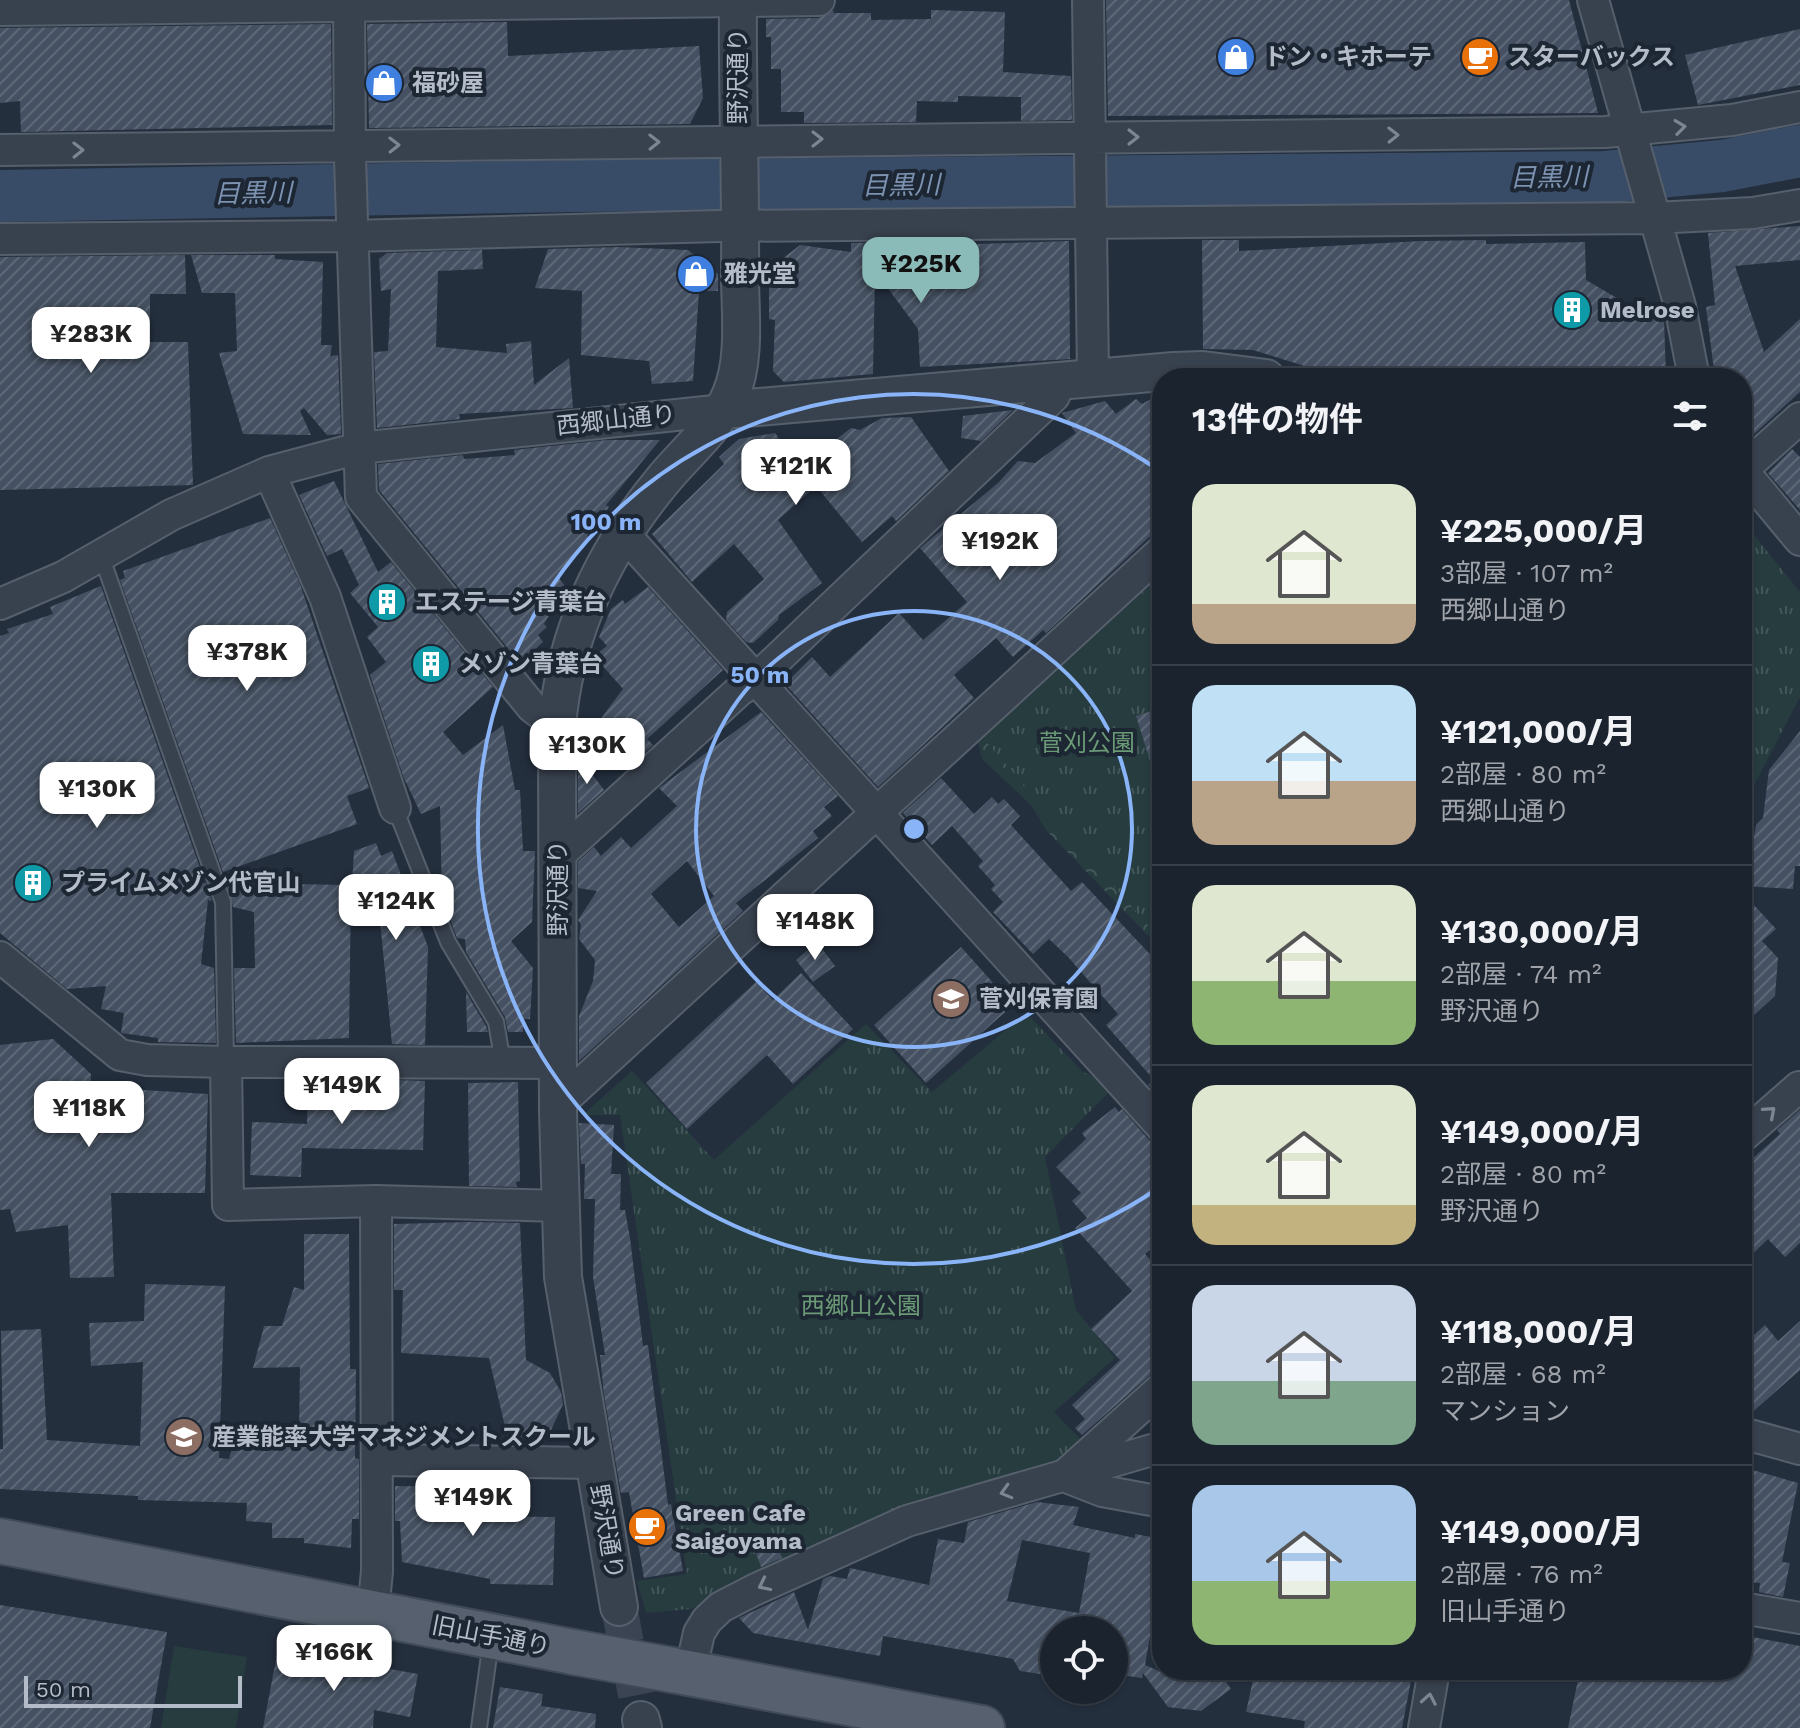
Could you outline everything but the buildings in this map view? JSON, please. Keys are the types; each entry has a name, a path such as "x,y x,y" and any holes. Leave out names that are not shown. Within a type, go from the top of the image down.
{"main road":[{"name":"旧山手通り","path":"0,1541 982,1728"}],"street":[{"name":"野沢通り","path":"619,1607 565,1293 560,1206 557,726 560,687 570,646 589,594 623,533 646,500 724,410 737,372 740,221 738,0"},
{"path":"0,10 349,3 819,0"},
{"path":"558,856 755,680 1077,377 1089,218 1088,0"},
{"path":"1593,0 1680,306 1692,368"},
{"path":"349,3 350,152 361,497 532,707 557,726"},
{"path":"0,150 350,152 1630,136 1800,107"},
{"path":"2,239 740,221 1753,213 1800,205"},
{"name":"西郷山通り","path":"0,604 101,555 171,515 269,472 359,448 724,410 1152,373"},
{"path":"1752,461 1800,418"},
{"path":"269,472 325,597 395,808"},
{"path":"1752,482 1800,540"},
{"path":"623,533 1152,1116"},
{"path":"559,1104 1152,560"},
{"path":"0,957 120,1055 147,1060 226,1062 559,1063"},
{"path":"226,1062 228,1205 376,1201 560,1206"},
{"path":"1752,1129 1800,1088 1800,1074"},
{"path":"373,1612 377,1460 376,1201"},
{"path":"1064,1476 1152,1397"},
{"path":"1752,1436 1791,1446"},
{"path":"681,1672 699,1633 721,1607 832,1553 907,1521 1152,1450"},
{"path":"377,1460 595,1463"},
{"path":"1064,1476 1102,1491 1152,1500"},
{"path":"1752,1610 1800,1618"},
{"path":"1424,1728 1432,1680"}],"lane":[{"path":"101,555 223,902 226,1062"},
{"path":"395,808 448,942 496,1022 504,1064"},
{"path":"479,1728 492,1637"}],"green space":[{"path":"1752,532 1800,592 1800,697 1752,789"},
{"name":"菅刈公園","path":"1152,584 1152,930 982,737"},
{"path":"1026,718 1152,869 1152,940 1046,830 1031,805 982,759 978,743 983,726"},
{"name":"西郷山公園","path":"1026,1013 1083,1072 1116,1085 1045,1157 1076,1310 1115,1358 1054,1412 1086,1445 1070,1461 795,1556 691,1609 646,1613 637,1581 687,1574 620,1115 583,1115 632,1071 714,1160 866,1024 932,1092"},
{"path":"174,1646 247,1657 236,1728 161,1728"}],"waterway":[{"name":"目黒川","path":"0,196 572,186 1605,177 1722,166 1800,151"}],"tunnel":[{"path":"619,1607 641,1720"}],"place":[{"name":"ドン・キホーテ","path":"1236,57"},
{"name":"スターバックス","path":"1480,57"},
{"name":"福砂屋","path":"384,83"},
{"name":"雅光堂","path":"696,274"},
{"name":"Melrose","path":"1572,310"},
{"name":"エステージ青葉台","path":"387,602"},
{"name":"メゾン青葉台","path":"431,664"},
{"name":"プライムメゾン代官山","path":"33,883"},
{"name":"菅刈保育園","path":"951,999"},
{"name":"産業能率大学マネジメントスクール","path":"184,1437"},
{"name":"Green Cafe Saigoyama","path":"647,1527"}]}
